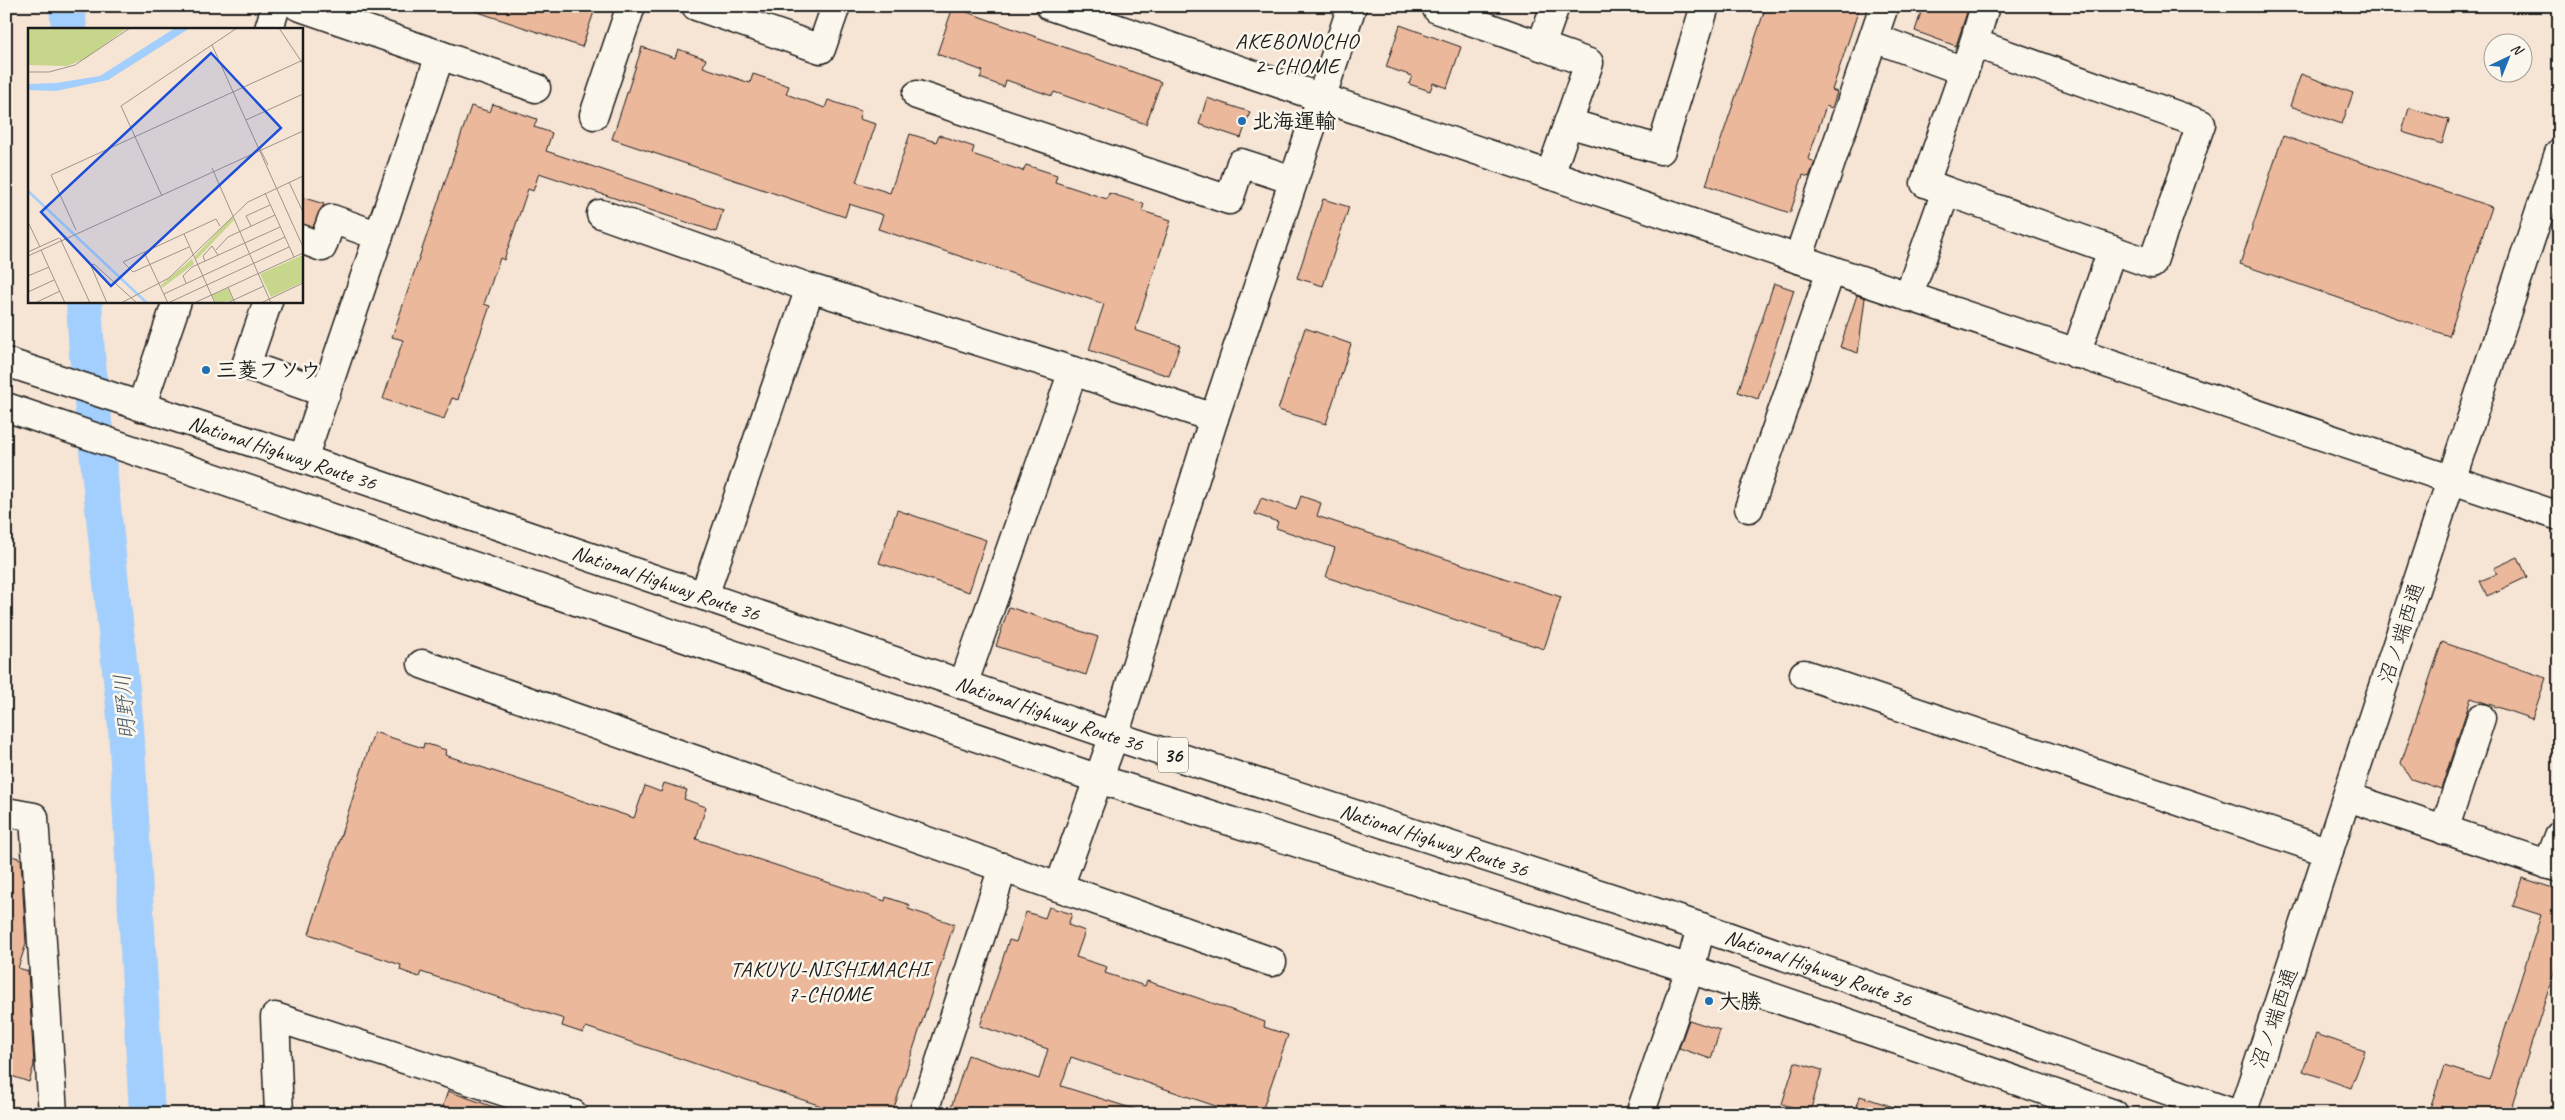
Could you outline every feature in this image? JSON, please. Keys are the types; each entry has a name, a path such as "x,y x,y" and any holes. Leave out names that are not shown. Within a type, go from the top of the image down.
{"main road":[{"path":"269,28 276,6"},
{"path":"298,6 536,88"},
{"path":"594,115 630,6"},
{"path":"696,6 821,49 836,6"},
{"path":"1050,6 2450,481 2559,516"},
{"path":"1059,887 1100,779 1214,418 1352,6"},
{"path":"1438,6 1437,9 1589,63 1550,175"},
{"path":"1541,46 1555,6"},
{"path":"1568,123 1661,150 1705,6"},
{"path":"1798,259 1884,6"},
{"path":"1974,43 2201,124 2152,264 1924,184 1974,43 1985,6"},
{"path":"1874,38 1964,71"},
{"path":"303,459 440,55"},
{"path":"917,95 1229,200 1241,163 1293,180"},
{"name":"沼ノ端西通","path":"2242,1114 2559,153"},
{"path":"1908,297 1946,191"},
{"path":"601,214 810,288 1073,371 1214,418"},
{"path":"302,239 322,247 332,220 379,236"},
{"path":"2076,354 2112,250"},
{"path":"1749,508 1831,270"},
{"path":"704,596 810,288"},
{"path":"141,407 177,302"},
{"path":"268,302 246,365 326,393"},
{"name":"National Highway Route 36","path":"6,362 71,385 303,459 1114,736 1701,927 2235,1114"},
{"path":"963,685 1073,371"},
{"name":"National Highway Route 36","path":"6,408 1100,779 1690,968 2114,1114"},
{"path":"422,664 1272,962"},
{"path":"1804,674 2329,852"},
{"path":"2444,830 2481,718"},
{"path":"2348,797 2554,866 2559,836"},
{"path":"6,812 34,817 53,1114"},
{"path":"923,1114 1003,868"},
{"path":"1640,1114 1690,968 1701,927"},
{"path":"279,1114 275,1017 526,1106 573,1114"}],"building":[{"path":"470,6 596,6 582,47 469,9"},
{"path":"1766,6 1860,6 1832,90 1837,92 1832,108 1826,106 1808,159 1815,162 1809,177 1803,175 1790,213 1706,185"},
{"path":"1923,6 1969,6 1956,46 1915,31"},
{"path":"953,7 1161,82 1146,124 1054,92 1052,96 1006,80 1004,87 980,78 983,71 937,54"},
{"path":"1400,25 1461,47 1447,88 1433,83 1430,91 1409,84 1412,76 1386,67"},
{"path":"642,47 675,58 678,49 706,59 703,67 750,83 753,74 789,86 786,94 825,108 828,100 861,111 859,119 876,124 856,182 890,193 910,134 936,142 939,135 974,147 972,154 1023,171 1026,165 1057,175 1055,182 1107,199 1109,193 1144,204 1142,211 1171,220 1135,330 1180,345 1169,376 1089,350 1104,304 878,229 883,215 849,204 845,217 612,139"},
{"path":"2301,74 2353,93 2342,124 2290,106"},
{"path":"1207,98 1250,112 1241,138 1199,124"},
{"path":"493,104 537,119 534,127 552,133 546,151 723,210 716,232 539,173 533,191 528,189 504,260 500,258 484,304 490,306 458,400 452,398 444,419 383,399 403,340 392,337 471,106 490,112"},
{"path":"2409,108 2449,120 2442,144 2402,132"},
{"path":"2283,136 2492,207 2449,336 2240,264"},
{"path":"302,197 324,204 313,227 302,224"},
{"path":"1323,199 1349,207 1323,286 1297,278"},
{"path":"1774,283 1794,290 1758,399 1738,392"},
{"path":"1857,295 1865,298 1858,353 1840,347"},
{"path":"1305,328 1351,344 1326,424 1278,410"},
{"path":"1301,496 1321,503 1317,516 1561,597 1544,649 1326,577 1335,548 1276,528 1278,522 1255,514 1261,498 1296,510"},
{"path":"897,510 986,540 969,592 879,563"},
{"path":"2518,557 2527,577 2487,596 2480,581 2497,574 2494,568"},
{"path":"1009,607 1098,637 1086,675 996,646"},
{"path":"2442,642 2546,678 2532,719 2471,698 2441,789 2411,779 2401,763"},
{"path":"374,732 423,748 424,743 446,750 445,755 634,818 645,786 661,792 664,783 687,790 684,799 706,807 696,839 885,901 886,897 910,905 908,909 954,924 892,1114 845,1114 586,1027 583,1033 562,1026 564,1019 421,972 419,977 400,970 401,965 309,934"},
{"path":"6,854 21,859 26,944 18,968 28,971 34,1065 29,1082 6,1074"},
{"path":"2522,878 2559,890 2559,957 2509,1114 2428,1114 2444,1066 2489,1080 2541,915 2513,906"},
{"path":"1049,907 1072,914 1068,925 1085,931 1076,957 1107,967 1105,973 1145,986 1147,981 1198,998 1265,1022 1264,1027 1288,1035 1261,1114 1239,1114 1071,1057 1061,1086 1137,1110 1137,1114 949,1114 968,1055 1039,1079 1048,1049 980,1026 1009,940 1016,942 1026,912 1045,918"},
{"path":"1689,1020 1720,1030 1711,1059 1679,1048"},
{"path":"2316,1034 2365,1051 2351,1088 2303,1071"},
{"path":"1795,1062 1822,1070 1810,1112 1782,1104"},
{"path":"448,1091 505,1111 505,1114 440,1114"},
{"path":"1860,1096 1906,1111 1905,1114 1855,1114"}],"waterway":[{"name":"明野川","path":"67,6 69,28"},
{"name":"明野川","path":"84,302 87,354 126,727 147,1114"}],"place":[{"name":"北海運輸","path":"1242,121"},
{"name":"三菱フソウ","path":"206,370"},
{"name":"大勝","path":"1709,1001"}],"district":[{"name":"AKEBONOCHO 2-CHOME","path":"1297,52"},
{"name":"TAKUYU-NISHIMACHI 7-CHOME","path":"830,980"}]}
